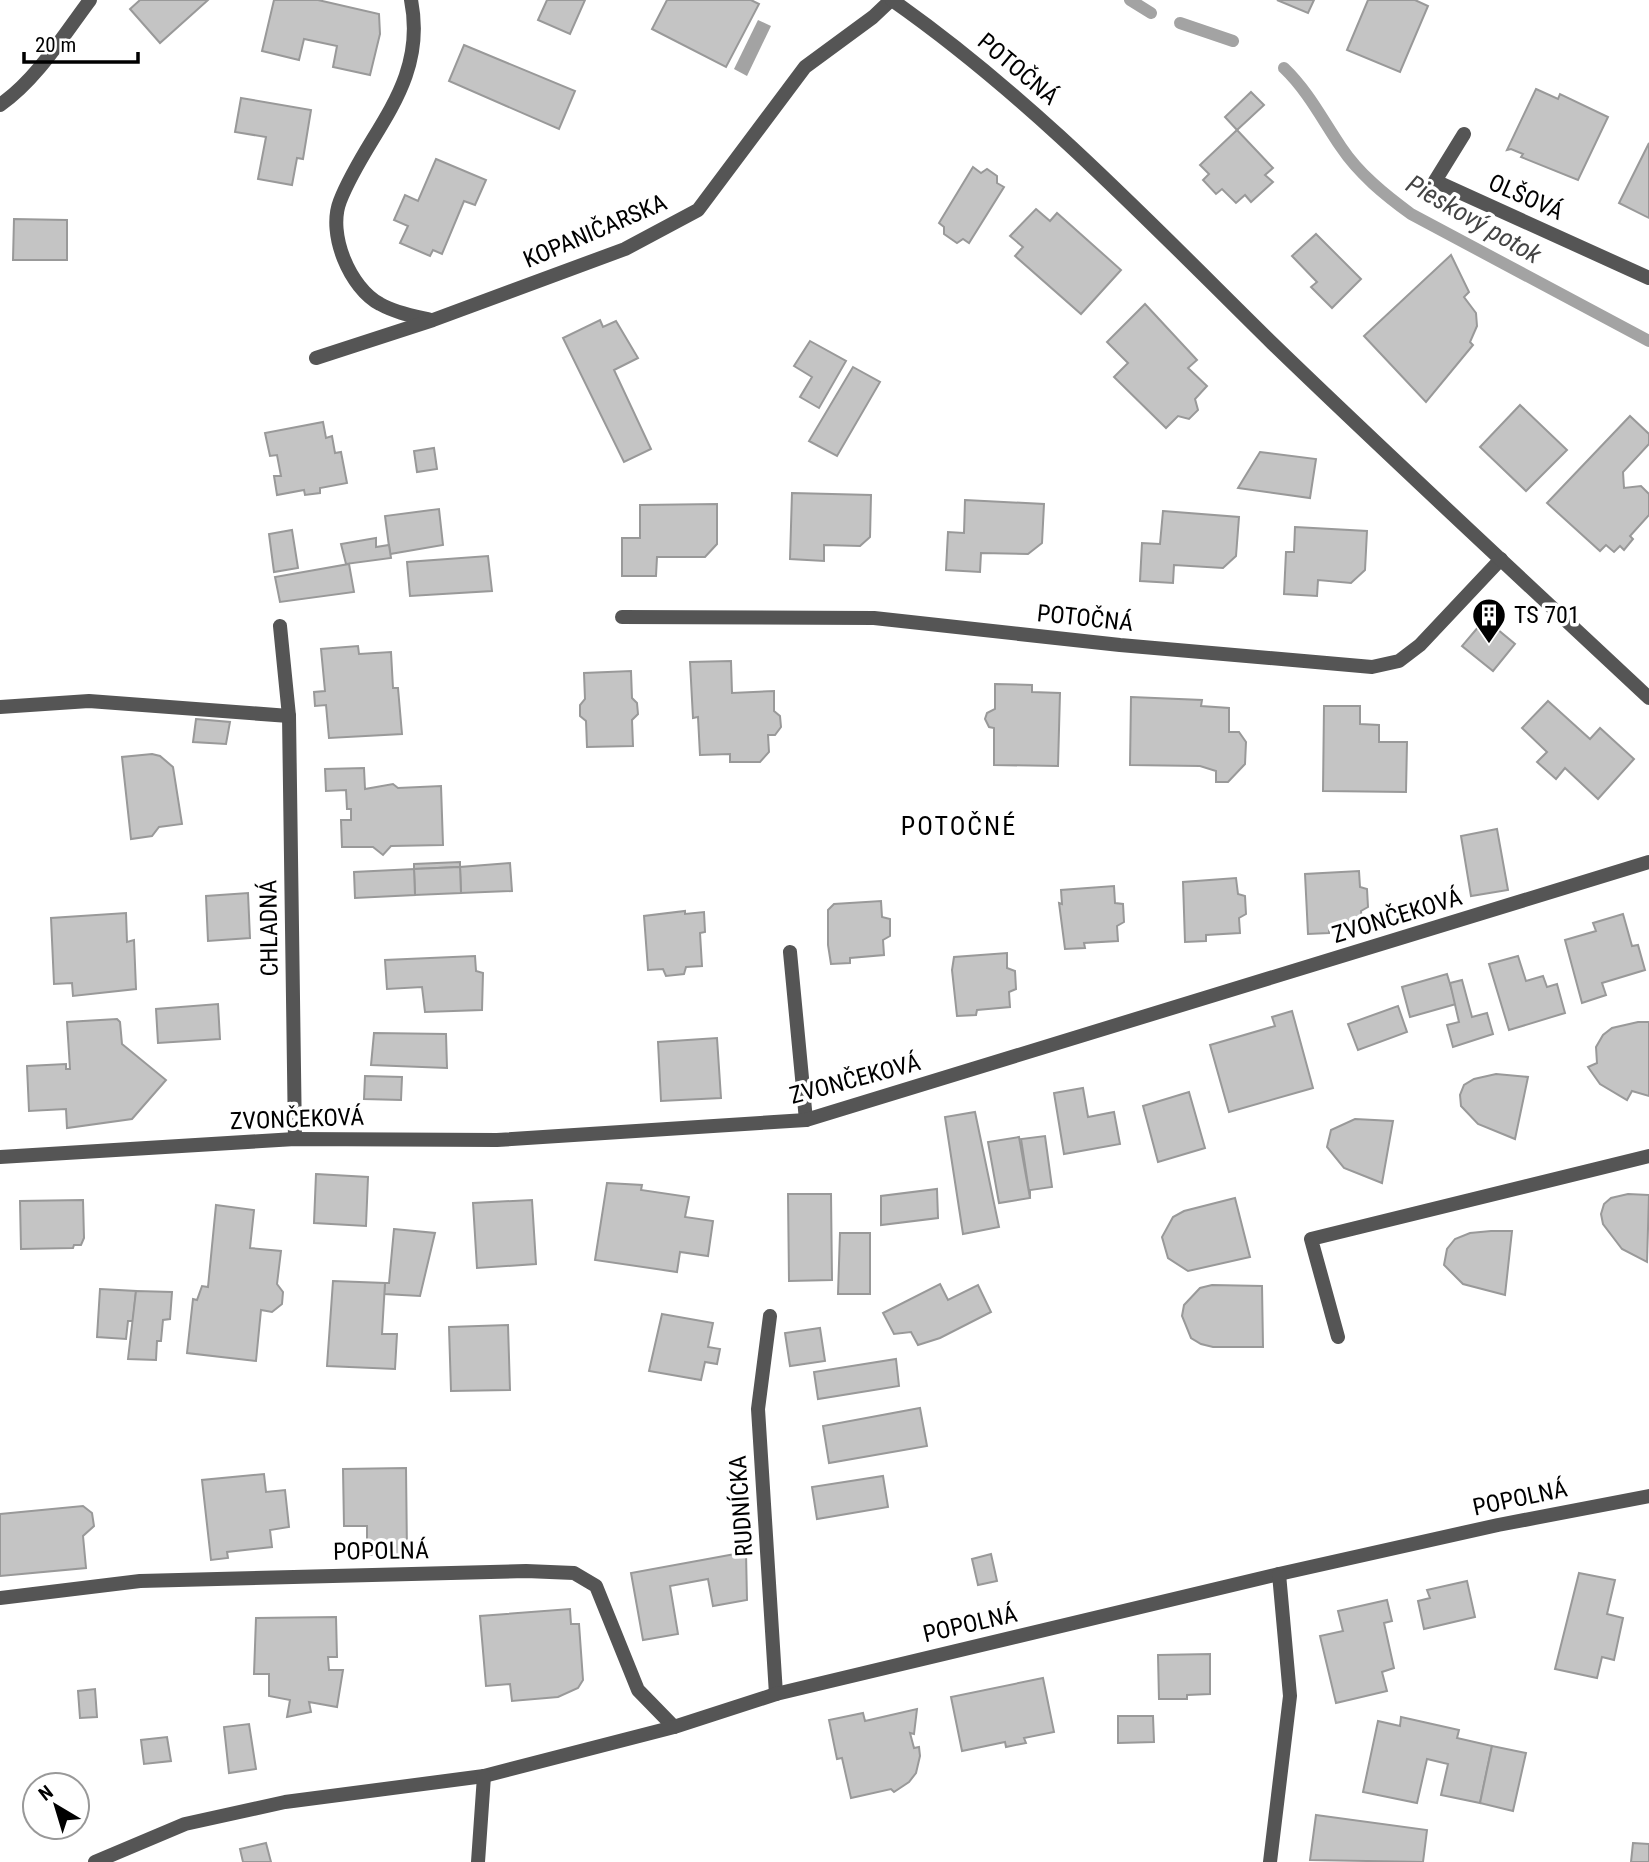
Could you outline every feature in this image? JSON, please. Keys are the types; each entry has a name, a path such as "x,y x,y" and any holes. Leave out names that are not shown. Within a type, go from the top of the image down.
{"street":[{"path":"0,105 14,96 46,59 90,0"},
{"path":"411,0 414,29 404,80 379,133 339,203 337,231 344,258 358,282 378,304 406,315 433,320"},
{"name":"KOPANIČARSKA","path":"316,358 433,320 625,248 698,211 805,67 873,18 891,0"},
{"name":"POTOČNÁ","path":"891,0 942,35 1044,120 1304,374 1649,698"},
{"name":"OLŠOVÁ","path":"1464,134 1435,181 1649,278"},
{"name":"POTOČNÁ","path":"622,617 874,618 1119,645 1372,667 1399,661 1420,645 1501,559"},
{"name":"CHLADNÁ","path":"281,626 289,716 295,1139"},
{"path":"0,707 89,701 289,716"},
{"name":"ZVONČEKOVÁ","path":"0,1157 295,1139 497,1140 806,1121 1649,862"},
{"path":"790,952 806,1121"},
{"path":"1338,1337 1311,1239 1649,1156"},
{"name":"RUDNÍCKA","path":"770,1316 758,1409 776,1693"},
{"name":"POPOLNÁ","path":"94,1862 185,1824 285,1802 484,1776 674,1727 776,1693 1279,1574 1511,1522 1649,1496"},
{"name":"POPOLNÁ","path":"0,1598 153,1581 513,1571 574,1573 596,1586 638,1690 674,1727"},
{"path":"1270,1862 1290,1696 1279,1574"},
{"path":"478,1862 484,1776"}],"shaded area":[{"path":"758,20 771,26 747,76 734,69"}],"building":[{"path":"140,0 208,0 160,43 130,9"},
{"path":"274,0 318,0 379,14 380,34 370,75 333,67 337,46 304,39 299,60 262,51"},
{"path":"547,0 585,0 570,34 538,20"},
{"path":"667,0 751,0 759,4 726,67 652,29"},
{"path":"1277,0 1314,0 1308,13"},
{"path":"1368,0 1415,0 1428,6 1400,72 1347,50"},
{"path":"464,45 575,91 559,129 449,81"},
{"path":"1536,89 1558,99 1560,94 1608,117 1578,180 1521,157 1523,154 1507,150"},
{"path":"1251,92 1264,105 1237,130 1225,117"},
{"path":"241,98 311,110 303,159 297,158 292,185 258,179 266,137 235,132"},
{"path":"1237,130 1273,168 1265,175 1273,182 1251,202 1245,195 1236,203 1222,189 1216,194 1203,180 1209,174 1200,165"},
{"path":"1649,143 1649,218 1619,203"},
{"path":"436,159 486,180 475,205 464,201 442,254 433,250 430,256 400,243 408,226 394,220 405,195 418,201"},
{"path":"973,167 981,173 987,169 997,176 997,183 1004,187 969,243 963,239 957,243 944,234 944,227 939,223"},
{"path":"1036,209 1050,221 1057,213 1121,270 1081,314 1015,256 1023,247 1010,236"},
{"path":"14,219 67,220 67,260 13,260"},
{"path":"1316,234 1361,279 1332,308 1311,287 1317,282 1292,256"},
{"path":"1451,255 1469,292 1464,297 1476,313 1477,326 1470,342 1473,345 1426,402 1364,336"},
{"path":"1145,304 1197,360 1188,368 1207,386 1195,399 1198,410 1189,419 1178,416 1166,428 1114,377 1128,363 1107,342"},
{"path":"600,320 603,327 616,321 638,358 614,370 651,449 624,462 563,338"},
{"path":"810,341 846,361 819,408 800,397 812,377 794,366"},
{"path":"853,367 880,382 837,456 809,441"},
{"path":"1520,405 1567,450 1526,491 1480,447"},
{"path":"1630,416 1649,434 1649,444 1623,472 1624,488 1641,486 1649,494 1649,515 1630,536 1633,539 1624,550 1620,546 1614,552 1606,545 1600,551 1547,503"},
{"path":"323,422 326,438 332,436 335,453 341,452 347,483 320,488 320,493 305,495 304,490 277,495 274,476 281,476 277,455 270,456 265,433"},
{"path":"434,448 437,469 417,472 414,451"},
{"path":"1260,452 1316,459 1310,498 1238,488"},
{"path":"792,493 871,495 870,537 860,546 824,545 824,561 790,559"},
{"path":"965,500 1044,504 1042,543 1028,554 981,553 980,572 946,570 948,532 964,533"},
{"path":"717,504 717,544 705,557 657,557 656,576 622,576 622,538 640,538 640,505"},
{"path":"439,509 443,545 390,554 385,516"},
{"path":"1163,511 1239,517 1236,556 1223,568 1174,565 1173,583 1140,581 1142,543 1160,544"},
{"path":"1295,527 1367,531 1365,570 1351,583 1318,580 1317,596 1284,594 1286,552 1294,552"},
{"path":"292,530 298,568 274,572 269,534"},
{"path":"376,538 376,547 389,545 391,558 346,564 341,544"},
{"path":"488,556 492,591 410,596 407,562"},
{"path":"349,564 354,592 280,602 275,577"},
{"name":"TS 701","path":"1485,619 1515,644 1493,671 1462,646"},
{"path":"358,646 359,654 391,652 393,688 398,688 402,734 329,738 326,705 315,706 314,692 325,691 321,649"},
{"path":"731,661 732,693 774,691 774,711 780,716 781,727 775,735 768,735 769,752 760,762 730,762 730,754 700,755 698,717 693,718 690,662"},
{"path":"631,671 632,698 637,703 638,714 632,720 633,746 587,747 586,721 580,716 580,705 585,699 584,673"},
{"path":"995,684 1032,685 1032,692 1060,693 1058,766 994,765 994,728 989,727 985,719 987,713 995,709"},
{"path":"1131,697 1202,700 1201,706 1229,708 1229,732 1239,732 1246,742 1245,764 1228,782 1216,782 1216,771 1200,766 1130,765"},
{"path":"1548,701 1590,739 1600,728 1634,759 1598,799 1565,768 1556,779 1537,762 1547,752 1522,728"},
{"path":"1324,706 1360,706 1360,724 1379,725 1379,742 1407,742 1406,792 1323,791"},
{"path":"196,719 230,722 226,744 193,742"},
{"path":"152,754 160,756 173,767 182,824 159,827 152,836 131,839 122,757"},
{"path":"364,768 365,789 393,784 398,788 441,786 443,845 391,846 383,855 373,847 342,847 341,820 351,820 351,809 347,809 346,790 326,791 325,769"},
{"path":"1497,829 1508,890 1471,896 1461,836"},
{"path":"460,862 460,867 414,869 414,864"},
{"path":"510,863 512,891 461,893 460,867"},
{"path":"460,867 461,893 415,895 414,869"},
{"path":"414,869 415,895 355,898 354,872"},
{"path":"1359,871 1360,887 1367,889 1368,907 1361,911 1362,925 1329,928 1329,933 1308,934 1305,874"},
{"path":"1236,878 1238,894 1245,896 1246,914 1239,918 1240,933 1206,935 1206,941 1185,942 1183,882"},
{"path":"1114,886 1115,903 1123,904 1124,922 1117,926 1118,941 1084,943 1085,948 1065,949 1059,903 1062,904 1061,890"},
{"path":"248,893 250,938 208,941 206,896"},
{"path":"881,901 882,917 890,919 890,936 883,940 884,955 850,958 850,963 831,964 828,910 834,904"},
{"path":"685,911 685,914 704,912 705,932 700,933 702,966 686,967 684,974 666,976 663,969 648,970 644,916"},
{"path":"126,913 127,942 134,940 136,989 73,996 72,983 54,984 51,918"},
{"path":"1623,914 1632,946 1638,945 1645,970 1602,983 1606,995 1582,1003 1565,940 1596,931 1593,923"},
{"path":"1007,953 1007,968 1015,971 1016,989 1009,992 1010,1007 977,1010 976,1015 957,1016 952,970 954,957"},
{"path":"475,956 476,971 483,973 482,1010 425,1012 422,987 387,989 385,960"},
{"path":"1518,956 1526,981 1543,976 1547,987 1557,984 1565,1013 1509,1030 1489,964"},
{"path":"1447,974 1456,1004 1410,1017 1402,987"},
{"path":"1462,980 1472,1017 1487,1013 1493,1034 1453,1047 1447,1025 1459,1022 1450,983"},
{"path":"218,1004 220,1039 158,1043 156,1009"},
{"path":"1398,1006 1407,1032 1358,1050 1348,1024"},
{"path":"1292,1011 1313,1088 1229,1112 1210,1045 1275,1026 1272,1017"},
{"path":"117,1019 120,1022 122,1044 166,1080 132,1119 67,1128 66,1109 29,1111 27,1066 66,1064 66,1069 70,1069 67,1022"},
{"path":"1649,1022 1649,1096 1632,1091 1627,1100 1600,1084 1588,1067 1597,1063 1596,1047 1603,1035 1612,1028"},
{"path":"374,1033 446,1034 447,1068 371,1065"},
{"path":"717,1038 721,1098 661,1101 658,1042"},
{"path":"1496,1074 1528,1077 1515,1139 1478,1124 1461,1106 1460,1095 1464,1085 1474,1079"},
{"path":"365,1076 402,1077 401,1100 364,1099"},
{"path":"1083,1088 1088,1117 1114,1112 1120,1144 1064,1154 1054,1093"},
{"path":"1189,1092 1205,1148 1158,1162 1143,1106"},
{"path":"975,1112 999,1227 963,1234 945,1117"},
{"path":"1355,1119 1393,1121 1382,1183 1344,1168 1327,1147 1331,1130"},
{"path":"1045,1136 1052,1187 1030,1190 1030,1198 1021,1139"},
{"path":"1019,1137 1030,1198 999,1203 988,1142"},
{"path":"316,1174 368,1177 366,1226 314,1223"},
{"path":"607,1183 642,1185 641,1190 689,1197 685,1217 713,1221 708,1256 680,1252 677,1272 595,1260"},
{"path":"937,1189 938,1218 881,1225 881,1196"},
{"path":"788,1194 831,1194 832,1280 789,1281"},
{"path":"1628,1194 1649,1195 1647,1262 1622,1249 1603,1224 1601,1214 1604,1204 1611,1198"},
{"path":"1235,1198 1250,1257 1188,1271 1168,1258 1162,1237 1173,1217 1184,1211"},
{"path":"83,1200 84,1238 81,1245 74,1245 73,1248 21,1249 20,1201"},
{"path":"532,1200 536,1264 477,1268 473,1203"},
{"path":"216,1205 254,1210 250,1248 281,1251 277,1284 283,1292 282,1304 272,1312 261,1310 256,1361 187,1353 193,1299 197,1300 202,1286 208,1287"},
{"path":"394,1229 435,1233 420,1296 384,1294 385,1283 389,1283"},
{"path":"1512,1231 1505,1295 1463,1284 1444,1265 1447,1249 1455,1239 1470,1233"},
{"path":"840,1233 870,1233 870,1294 838,1294"},
{"path":"333,1281 385,1283 382,1334 397,1334 395,1369 327,1366"},
{"path":"940,1284 948,1300 978,1285 991,1312 940,1338 918,1345 911,1332 894,1334 883,1313"},
{"path":"1212,1285 1262,1286 1263,1347 1213,1347 1191,1338 1182,1316 1184,1305 1200,1288"},
{"path":"100,1289 136,1291 133,1321 128,1321 126,1339 97,1337"},
{"path":"136,1291 172,1292 170,1319 163,1320 161,1341 157,1341 156,1360 128,1359"},
{"path":"662,1314 713,1323 708,1347 720,1349 717,1364 705,1362 701,1380 649,1371"},
{"path":"508,1325 510,1390 451,1391 449,1327"},
{"path":"820,1328 825,1361 790,1366 785,1333"},
{"path":"896,1359 899,1386 818,1399 814,1372"},
{"path":"920,1408 927,1446 829,1463 823,1426"},
{"path":"406,1468 407,1554 367,1555 367,1526 344,1526 343,1469"},
{"path":"264,1474 266,1492 285,1490 289,1527 270,1530 272,1547 227,1552 228,1558 211,1560 202,1480"},
{"path":"883,1476 888,1507 817,1519 812,1487"},
{"path":"83,1506 92,1513 94,1526 83,1536 86,1568 0,1576 0,1514"},
{"path":"746,1552 747,1600 713,1606 708,1579 670,1586 678,1634 643,1640 631,1573"},
{"path":"991,1554 997,1581 978,1585 972,1559"},
{"path":"1579,1573 1615,1580 1607,1614 1623,1618 1614,1660 1602,1657 1597,1678 1555,1669"},
{"path":"1467,1581 1475,1617 1424,1629 1418,1601 1430,1598 1427,1590"},
{"path":"1387,1600 1392,1621 1384,1623 1394,1668 1382,1672 1387,1691 1336,1703 1320,1636 1343,1631 1338,1611"},
{"path":"570,1609 571,1624 579,1624 583,1680 578,1688 558,1697 512,1701 510,1684 486,1686 480,1616"},
{"path":"336,1617 337,1657 328,1657 329,1670 343,1670 337,1707 309,1702 311,1712 287,1717 290,1700 269,1696 269,1674 254,1674 256,1618"},
{"path":"1210,1654 1210,1694 1187,1695 1187,1699 1159,1699 1158,1655"},
{"path":"1043,1678 1054,1732 1024,1738 1026,1743 1006,1747 1005,1742 962,1751 951,1697"},
{"path":"95,1689 97,1717 80,1718 78,1691"},
{"path":"917,1709 914,1734 910,1733 914,1748 919,1747 916,1773 909,1782 894,1792 891,1789 851,1798 842,1758 837,1759 829,1720 863,1713 865,1721"},
{"path":"1118,1716 1153,1716 1154,1742 1118,1743"},
{"path":"1401,1717 1459,1730 1457,1738 1492,1746 1480,1803 1441,1795 1448,1764 1427,1759 1417,1803 1363,1792 1378,1721 1400,1726"},
{"path":"249,1724 256,1769 229,1773 224,1727"},
{"path":"167,1737 171,1761 144,1764 141,1740"},
{"path":"1492,1746 1526,1753 1513,1811 1480,1803"},
{"path":"1316,1815 1427,1830 1423,1862 1310,1860"},
{"path":"266,1843 271,1862 243,1862 240,1849"},
{"path":"1633,1843 1649,1844 1649,1862 1631,1862"}],"waterway":[{"name":"Pieskový potok","path":"1130,0 1151,13"},
{"name":"Pieskový potok","path":"1180,23 1233,41"},
{"name":"Pieskový potok","path":"1284,68 1308,96 1356,166 1401,207 1649,341"}],"place":[{"name":"TS 701","path":"1489,645"}],"district":[{"name":"POTOČNÉ","path":"959,826"}]}
